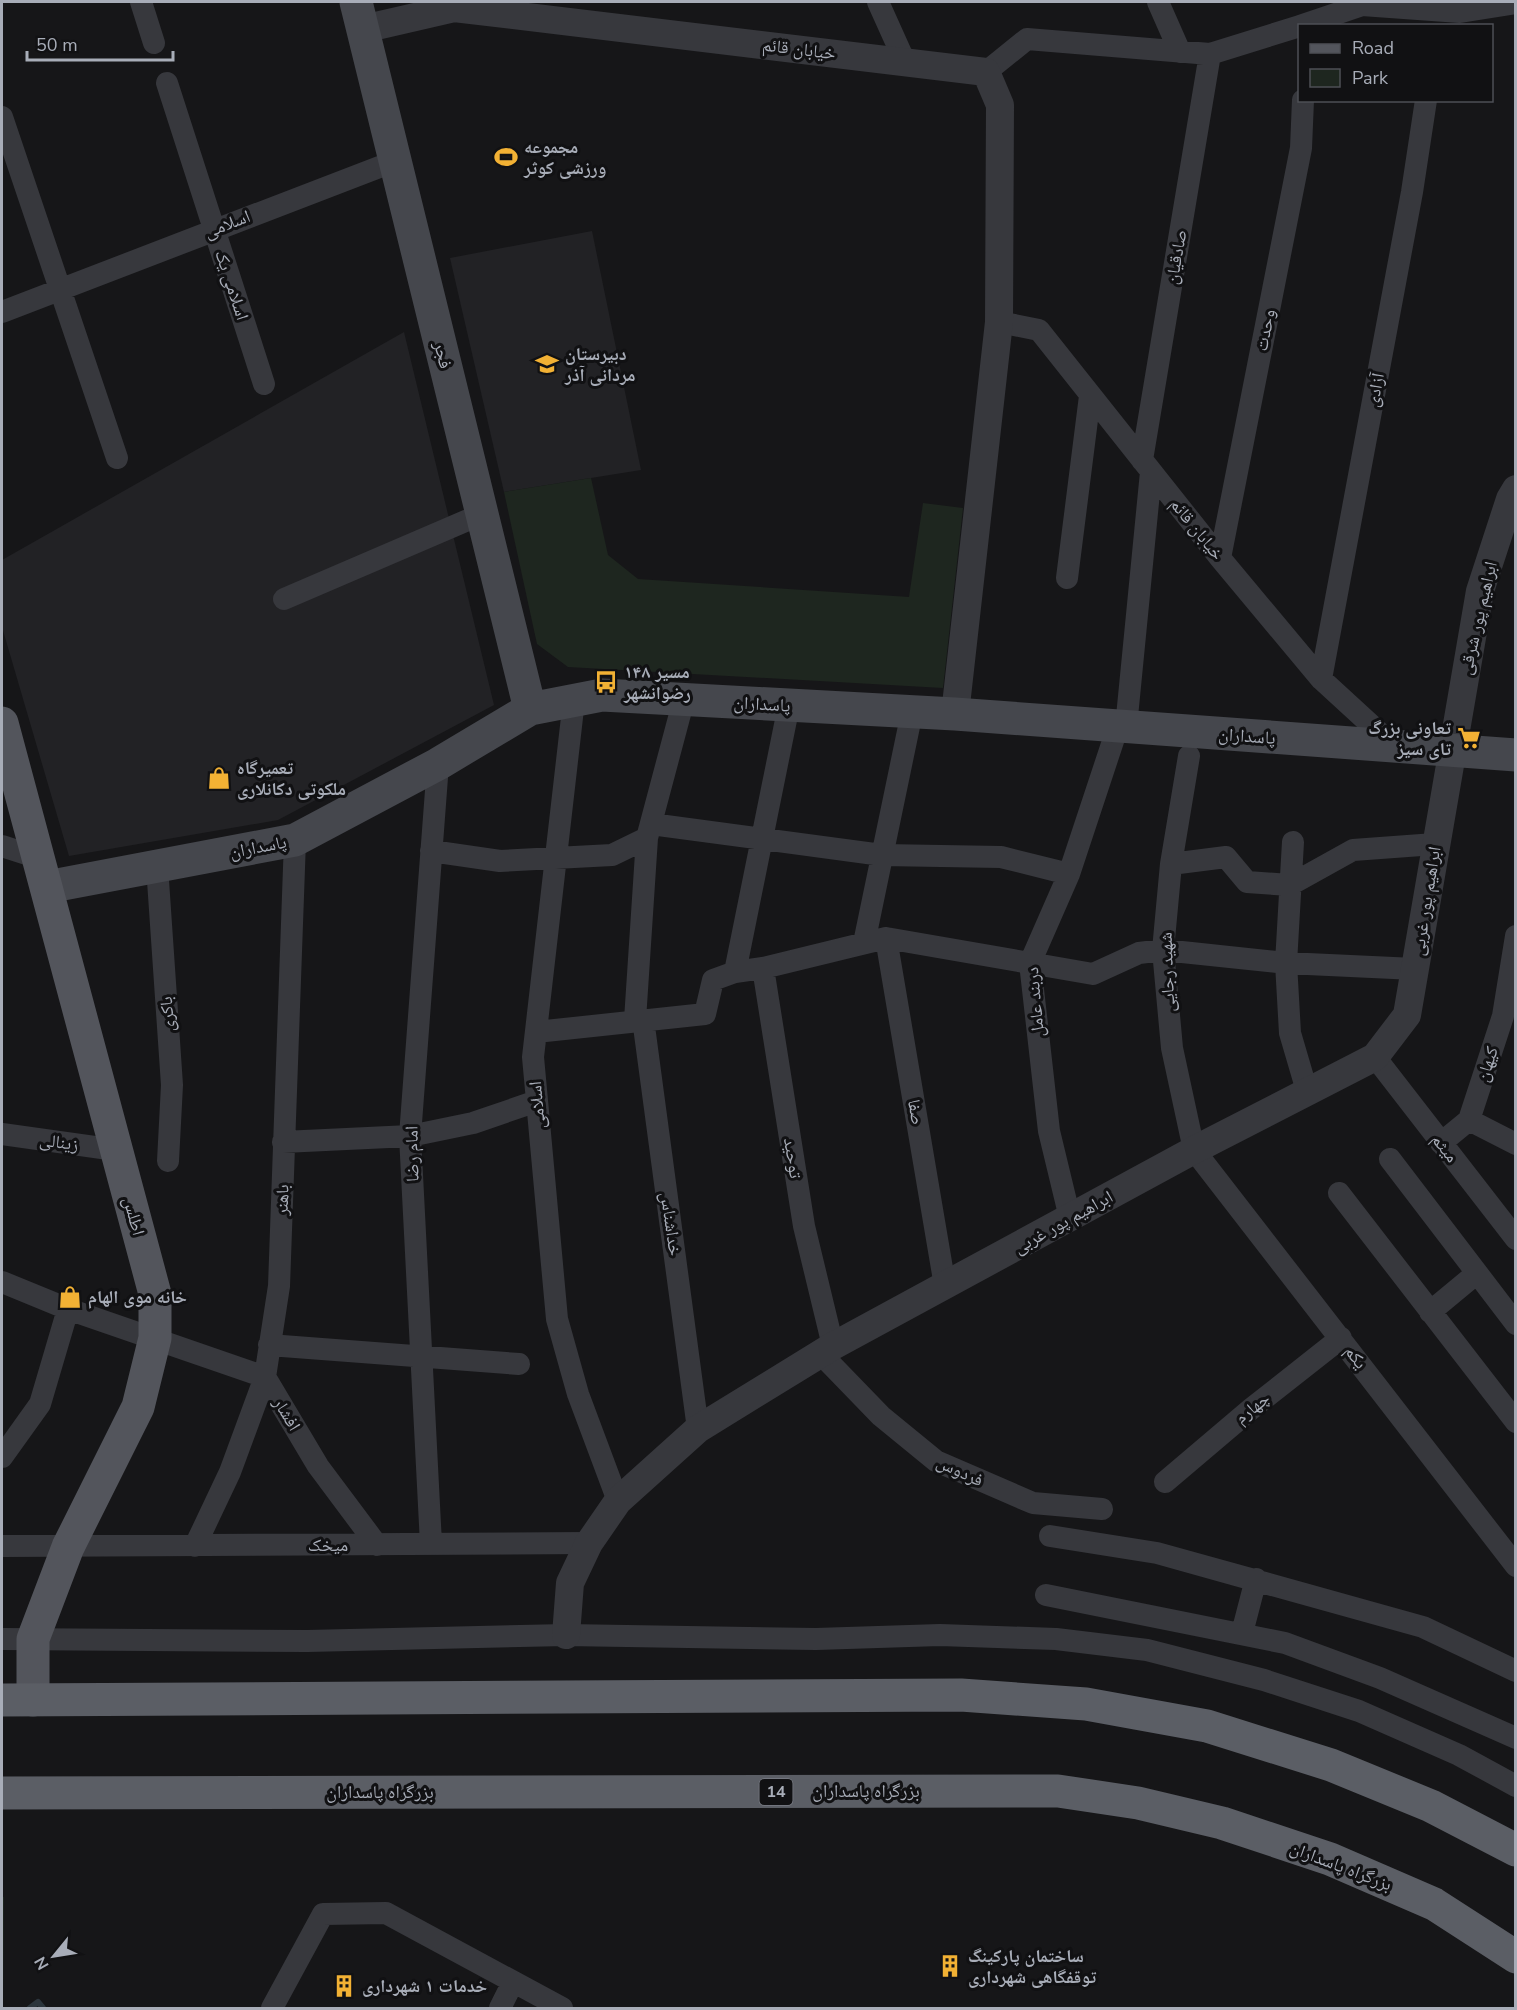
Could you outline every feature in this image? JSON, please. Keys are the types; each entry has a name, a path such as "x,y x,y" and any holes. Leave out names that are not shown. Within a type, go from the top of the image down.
{"highway":[{"path":"17,1700 961,1695 1086,1704 1207,1726 1331,1765 1431,1806 1515,1850"},
{"name":"بزرگراه پاسداران","path":"2,1793 1058,1791 1138,1803 1222,1823 1330,1859 1434,1904 1515,1957"}],"main road":[{"name":"فجر","path":"359,15 530,709"},
{"name":"پاسداران","path":"43,873 157,866 295,840 438,764 530,709 602,695 955,714 1515,755"},
{"name":"اطلس","path":"2,723 10,790 43,873 155,1294 155,1338 138,1407 68,1547 17,1639 17,1700"}],"street":[{"path":"141,2 154,43"},
{"path":"878,2 905,62"},
{"path":"1158,2 1180,52"},
{"path":"1306,24 1362,5 1447,13 1515,3"},
{"name":"خیابان قائم","path":"359,15 454,8 986,72"},
{"path":"955,714 999,322 1000,105 986,72 1027,39 1210,54 1298,27"},
{"name":"صادقیان","path":"1122,726 1146,466 1210,54"},
{"name":"اسلامی یک","path":"167,82 264,384"},
{"name":"وحدت","path":"1220,558 1301,148 1303,102"},
{"name":"آزادی","path":"1321,679 1412,192 1426,102"},
{"path":"2,117 117,458"},
{"name":"اسلامی","path":"2,312 395,161"},
{"name":"خیابان قائم","path":"999,322 1039,330 1220,558 1321,679 1394,746"},
{"path":"1067,578 1090,396"},
{"name":"ابراهیم پور شرقی","path":"1451,750 1480,591 1515,489"},
{"path":"284,599 482,514"},
{"name":"خداشناس","path":"684,699 649,831 639,1019 698,1429"},
{"name":"اسلامی","path":"574,700 533,1057 557,1319 578,1394 618,1501"},
{"path":"735,972 789,705"},
{"path":"864,943 912,712"},
{"name":"دربند عامل","path":"1070,1218 1049,1131 1030,963 1069,874 1122,726"},
{"name":"ابراهیم پور غربی","path":"566,1635 570,1583 589,1544 618,1501 698,1429 826,1349 1194,1150 1375,1057 1407,1015 1451,750"},
{"name":"شهید رجایی","path":"1189,756 1171,864 1163,950 1172,1048 1194,1150"},
{"name":"امام رضا","path":"432,1544 410,1136 438,764"},
{"path":"431,851 500,861 612,855 649,831 762,839 882,855 1001,857 1069,874"},
{"name":"باهنر","path":"195,1546 230,1472 265,1377 279,1286 295,840"},
{"path":"1293,842 1286,963 1290,1033 1307,1091"},
{"path":"1171,864 1226,857 1247,882 1290,885 1353,850 1435,844"},
{"path":"2,846 43,873"},
{"name":"باکری","path":"157,866 172,1085 168,1161"},
{"name":"کیهان","path":"1469,1120 1503,1016 1515,936"},
{"path":"536,1032 639,1019 705,1014 713,980 735,972 763,968 886,938 1093,974 1139,953 1163,950 1286,963 1415,969"},
{"name":"صفا","path":"886,938 945,1286"},
{"name":"توحید","path":"763,968 826,1349"},
{"name":"میثم","path":"1375,1057 1515,1239"},
{"path":"283,1142 410,1136 473,1123 537,1101"},
{"path":"1441,1143 1469,1120 1515,1144"},
{"name":"زینالی","path":"2,1134 116,1150"},
{"name":"یکم","path":"1194,1150 1515,1566"},
{"path":"1390,1159 1515,1324"},
{"path":"1339,1193 1515,1422"},
{"path":"1430,1312 1477,1273"},
{"name":"افشار","path":"2,1282 68,1309 265,1377 318,1466 377,1545"},
{"path":"2,1457 40,1404 68,1309"},
{"name":"چهارم","path":"1165,1482 1251,1408 1341,1338"},
{"path":"269,1345 519,1364"},
{"name":"فردوس","path":"826,1349 881,1416 936,1461 1033,1503 1102,1509"},
{"path":"1050,1536 1157,1553 1423,1627 1515,1671"},
{"name":"میخک","path":"2,1546 589,1544"},
{"path":"1242,1633 1256,1579"},
{"path":"1046,1595 1285,1642 1380,1678 1515,1738"},
{"path":"17,1639 307,1641 566,1635 816,1639 940,1635 1056,1639 1147,1650 1264,1680 1359,1711 1459,1755 1515,1786"},
{"path":"272,2008 324,1914 386,1913 562,2008"},
{"path":"500,2008 513,1982"}],"shaded area":[{"name":"دبیرستان مردانی آذر","path":"592,231 641,470 504,492 450,258"},
{"path":"404,332 494,705 278,820 69,856 2,627 2,560"}],"green space":[{"path":"591,478 608,555 638,579 909,597 923,503 963,508 943,688 568,667 537,644 504,492"},
{"path":"2,1897 4,1897 3,2008 2,2008"}],"waterway":[{"path":"30,2008 38,2002 43,2008"}],"place":[{"name":"مجموعه ورزشی کوثر","path":"506,157"},
{"name":"دبیرستان مردانی آذر","path":"547,364"},
{"name":"مسیر ۱۴۸ رضوانشهر","path":"606,682"},
{"name":"تعاونی بزرگ تای سیز","path":"1469,738"},
{"name":"تعمیرگاه ملکوتی دکانلاری","path":"219,778"},
{"name":"خانه موی الهام","path":"70,1297"},
{"name":"ساختمان پارکینگ توقفگاهی شهرداری","path":"950,1966"},
{"name":"خدمات ۱ شهرداری","path":"344,1986"}]}
